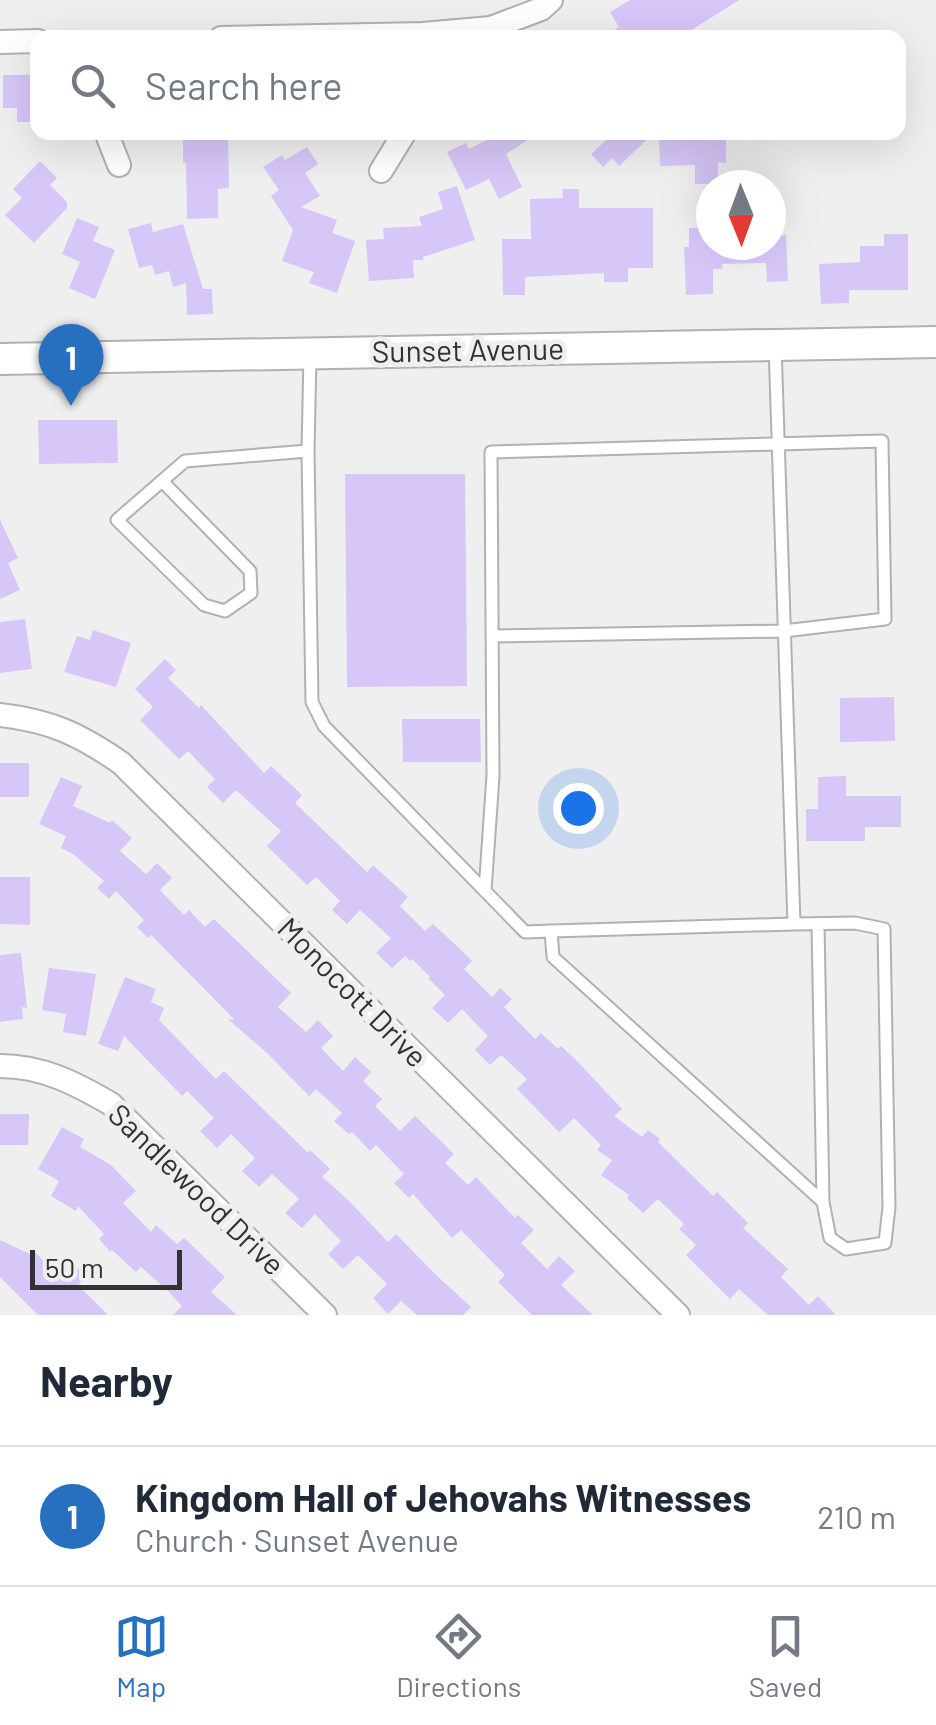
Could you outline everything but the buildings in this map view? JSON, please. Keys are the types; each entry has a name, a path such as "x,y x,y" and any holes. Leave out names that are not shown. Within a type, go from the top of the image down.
{"main road":[{"name":"Sunset Avenue","path":"0,359 936,342"}],"street":[{"path":"475,30 492,28 541,9 551,0"},
{"path":"0,42 30,41"},
{"path":"109,140 119,165"},
{"path":"380,170 400,140"},
{"name":"Monocott Drive","path":"0,715 46,722 90,741 121,763 678,1315"},
{"name":"Sandlewood Drive","path":"0,1066 50,1073 110,1104 325,1315"}],"lane":[{"path":"775,345 794,924"},
{"path":"310,354 312,702 324,726 525,932 794,924 855,923 884,929 889,1208 885,1243 846,1248 830,1238 823,1202 818,924"},
{"path":"485,891 494,776 492,636 491,452 882,440 886,620 784,630 492,636"},
{"path":"162,481 250,571 251,594 225,612 204,606 116,520 185,461 308,450"},
{"path":"551,931 553,957 823,1202"}],"place":[{"name":"Kingdom Hall of Jehovahs Witnesses","path":"71,406"}]}
